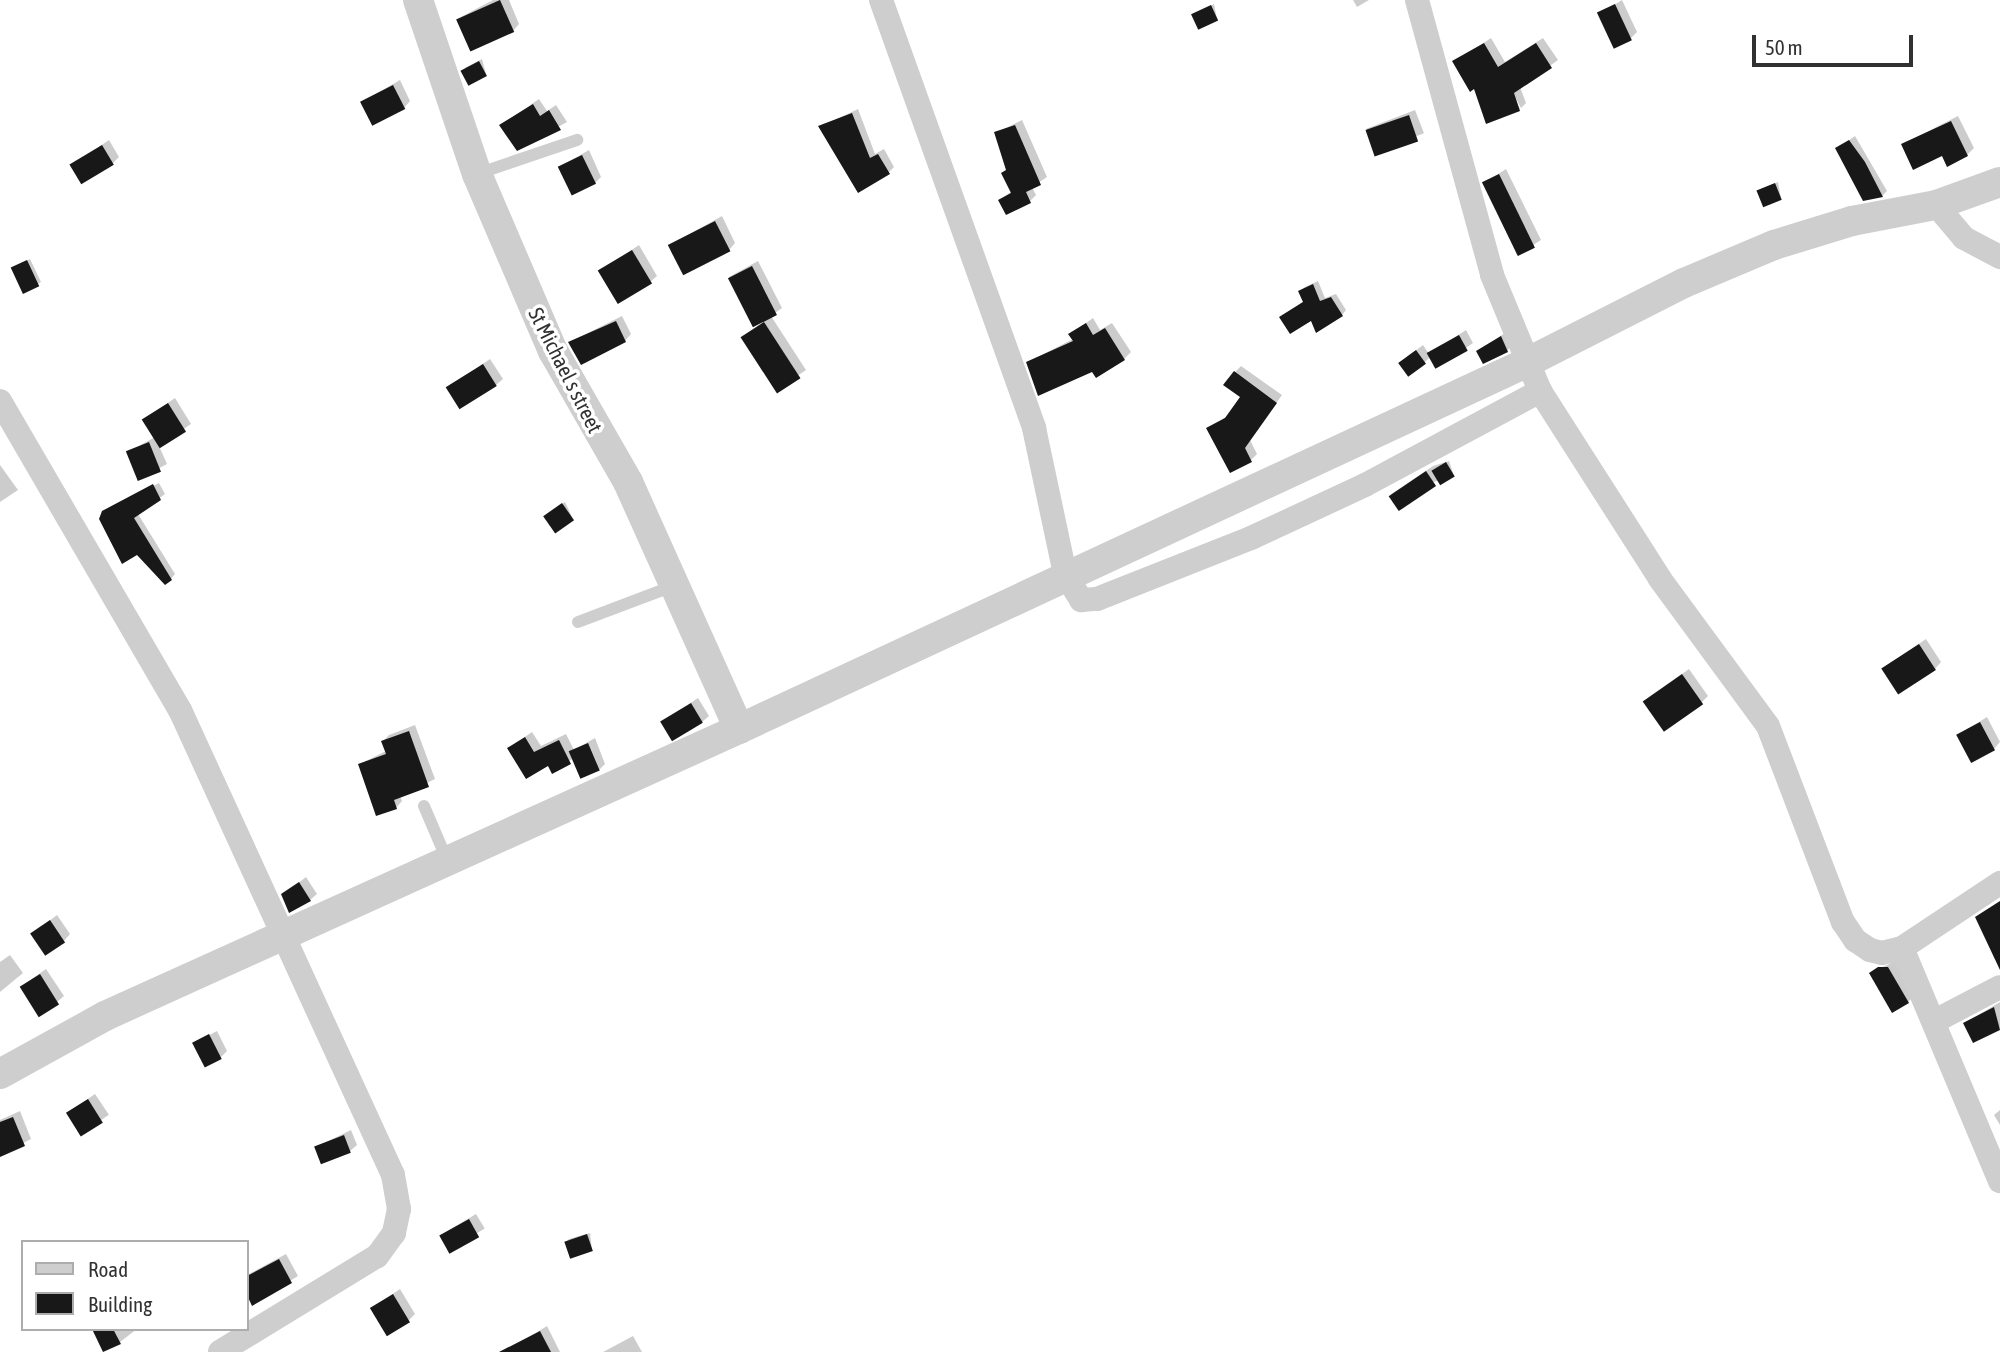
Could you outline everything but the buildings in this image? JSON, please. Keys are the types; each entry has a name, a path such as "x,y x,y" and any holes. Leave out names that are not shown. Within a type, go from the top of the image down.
{"street":[{"name":"St Michael s street","path":"418,0 477,174 553,351 628,482 677,585 739,729"},
{"path":"881,0 1034,428 1070,583 1088,601 1251,538 1365,485 1684,283 1774,245 1852,221 1936,205 2000,182"},
{"path":"1417,0 1492,275 1534,378 1660,579 1768,726 1843,922 1855,940 1870,950 1882,953 1902,948 2000,883"},
{"path":"1936,205 1964,238 2000,257"},
{"path":"0,1074 106,1016 287,946 447,861 1534,378"},
{"path":"0,401 180,710 393,1175 399,1209 394,1233 377,1256 220,1352"},
{"path":"1902,948 2000,1181"},
{"path":"1934,1021 2000,987"}],"lane":[{"path":"477,174 577,140"},
{"path":"578,622 677,585"},
{"path":"424,806 447,861"}]}
